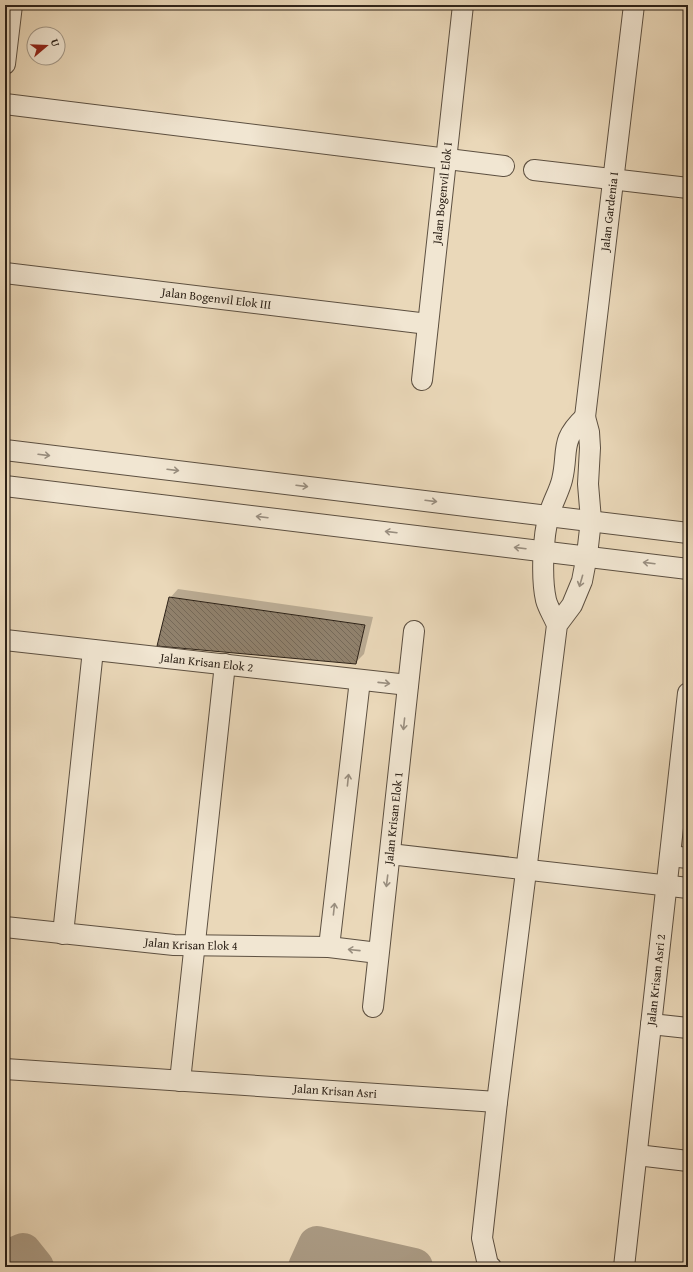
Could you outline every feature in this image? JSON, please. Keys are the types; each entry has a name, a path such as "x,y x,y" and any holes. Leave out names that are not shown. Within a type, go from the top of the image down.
{"street":[{"path":"5,64 12,5"},
{"name":"Jalan Bogenvil Elok I","path":"422,380 463,5"},
{"name":"Jalan Gardenia I","path":"557,625 572,605 582,581 587,555 591,520 588,484 590,448 585,417 634,5"},
{"path":"5,104 504,166"},
{"path":"534,170 613,178 688,188"},
{"name":"Jalan Bogenvil Elok III","path":"5,273 428,324"},
{"path":"491,1267 488,1265 482,1238 497,1102 557,625 546,600 544,550 549,515 562,480 566,442 573,428 585,417"},
{"path":"5,450 591,520 688,533"},
{"path":"562,480 588,484"},
{"path":"5,486 688,568"},
{"name":"Jalan Krisan Elok 1","path":"374,1007 378,953 414,631"},
{"name":"Jalan Krisan Elok 2","path":"5,640 408,685"},
{"path":"63,934 93,650"},
{"path":"180,1081 225,664"},
{"path":"329,948 360,680"},
{"name":"Jalan Krisan Asri 2","path":"624,1267 667,886 679,857 688,693"},
{"path":"390,854 688,888"},
{"name":"Jalan Krisan Elok 4","path":"5,928 195,945 329,948 378,953"},
{"path":"651,1024 688,1028"},
{"name":"Jalan Krisan Asri","path":"5,1069 497,1102"},
{"path":"637,1155 688,1161"}],"building":[{"path":"169,597 365,625 356,664 157,646"}],"waterway":[{"path":"307,1267 317,1245 414,1267"},
{"path":"5,1260 23,1252 35,1267"}]}
